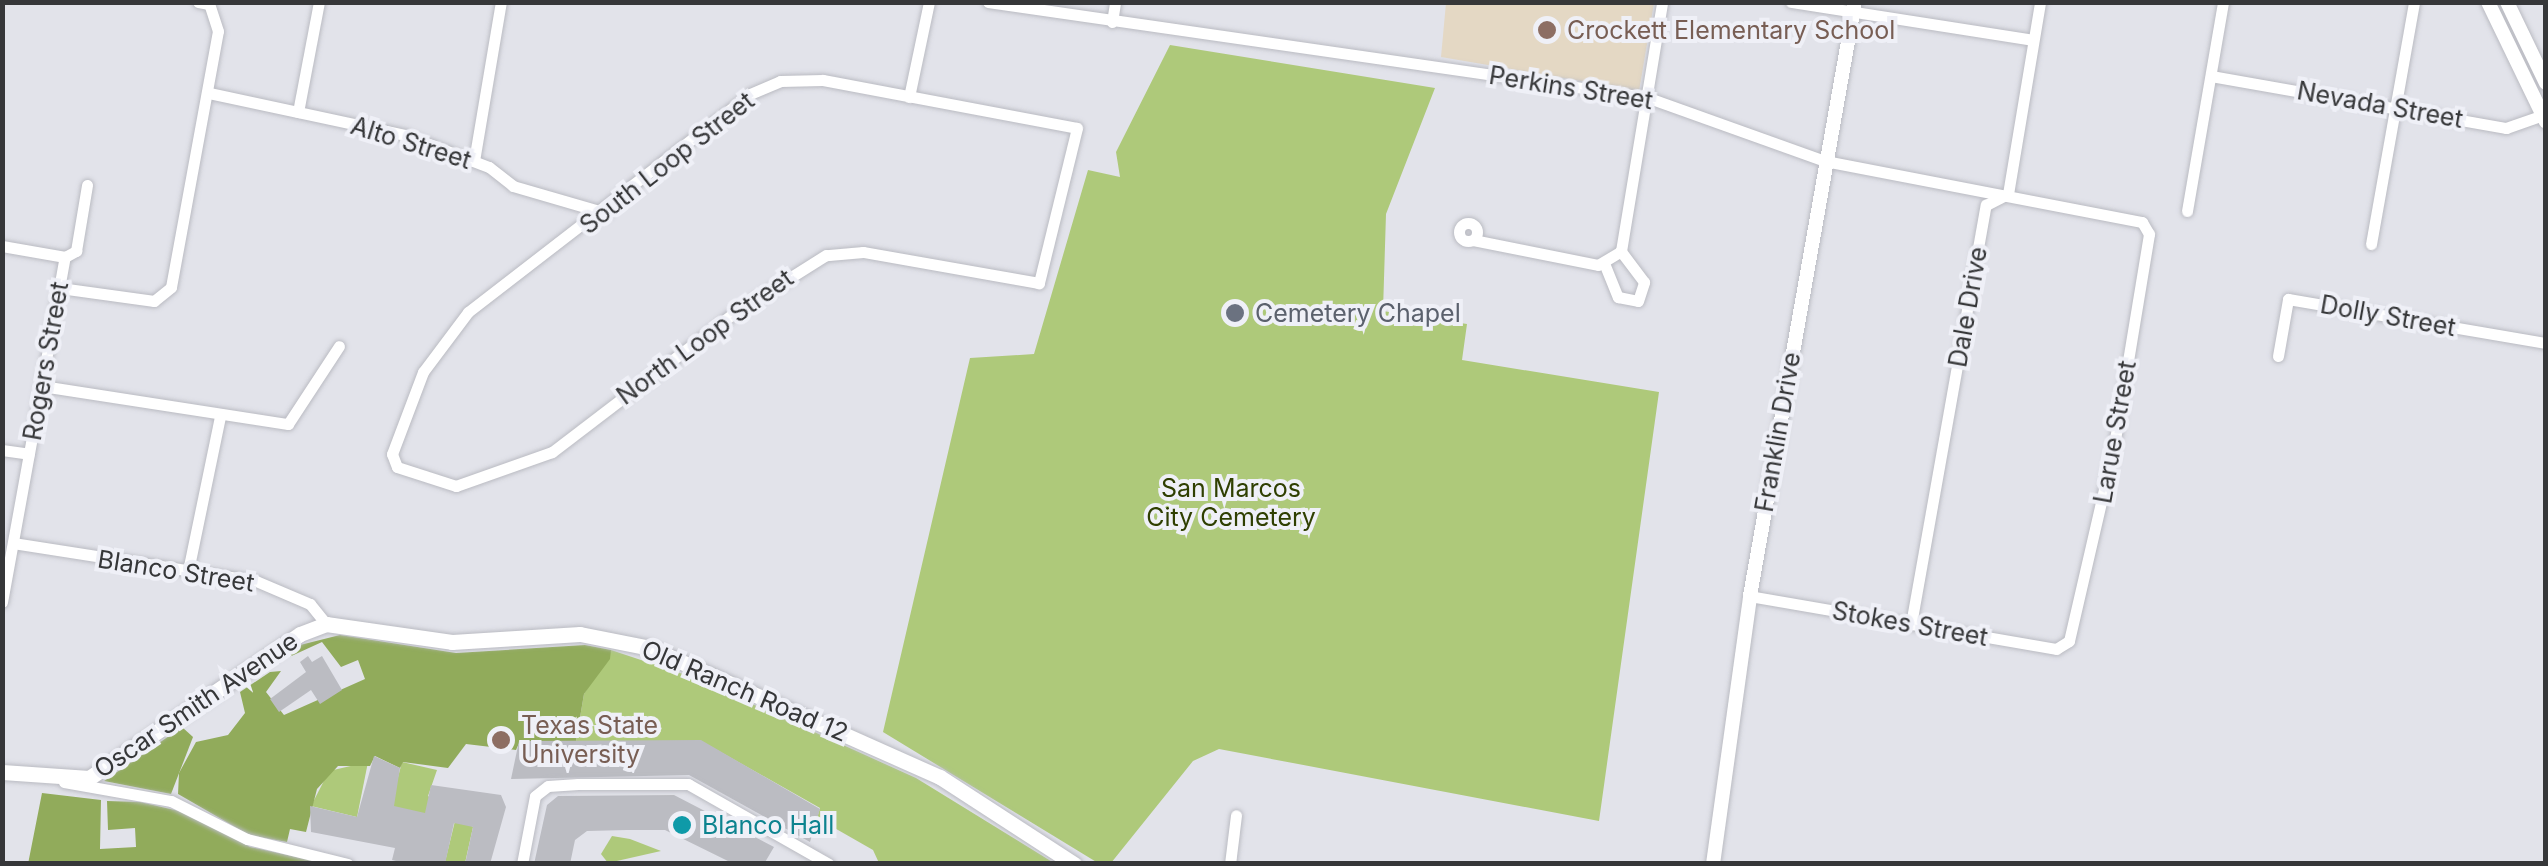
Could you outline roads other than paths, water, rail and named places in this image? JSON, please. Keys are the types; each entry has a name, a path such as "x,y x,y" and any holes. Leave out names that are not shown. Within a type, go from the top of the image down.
{"main road":[{"name":"Oscar Smith Avenue","path":"64,782 101,771 300,634 326,624"},
{"name":"Old Ranch Road 12","path":"326,624 452,642 563,633 650,648 940,777 1074,864"},
{"path":"2,772 64,782"}],"street":[{"path":"298,112 319,2"},
{"path":"474,161 501,2"},
{"path":"909,97 929,2"},
{"name":"Perkins Street","path":"988,2 1646,97 1824,160 2142,222"},
{"path":"1112,22 1115,2"},
{"path":"1604,262 1618,297 1638,302 1644,282 1621,251 1662,2"},
{"path":"1791,2 1854,8 2033,40"},
{"name":"Dale Drive","path":"1911,624 1986,206 2008,194 2040,2"},
{"path":"2187,212 2223,2"},
{"path":"2371,244 2414,2"},
{"path":"2488,2 2544,118"},
{"path":"2507,2 2546,82"},
{"path":"60,288 118,300 160,296 171,287 218,32 203,3"},
{"name":"Franklin Drive","path":"1713,864 1750,596 1824,160 1854,8"},
{"name":"Nevada Street","path":"2211,76 2513,128 2544,118"},
{"name":"South Loop Street","path":"395,461 402,426 423,372 468,312 606,212 734,105 780,81 822,80 1078,128 1039,283"},
{"name":"Alto Street","path":"209,93 405,136 474,161 513,186 606,212"},
{"name":"Rogers Street","path":"2,602 65,257 76,251 87,185"},
{"name":"Larue Street","path":"2069,641 2114,446 2149,234 2142,222"},
{"path":"1473,240 1604,262 1621,251"},
{"path":"2,246 65,257"},
{"name":"North Loop Street","path":"395,461 412,476 456,486 552,452 734,313 826,255 863,252 1039,283"},
{"name":"Dolly Street","path":"2278,356 2288,299 2546,342"},
{"path":"42,386 220,417 288,424 339,346"},
{"path":"188,571 220,417"},
{"path":"2,450 30,454"},
{"name":"Blanco Street","path":"13,542 256,581 310,604 326,624"},
{"name":"Stokes Street","path":"1750,596 2056,648 2069,641"},
{"path":"64,782 171,801 247,839 348,864"},
{"path":"522,864 540,791 615,784 688,784 829,864"},
{"path":"1230,864 1236,815"}],"place":[{"name":"Crockett Elementary School","path":"1547,30"},
{"name":"Cemetery Chapel","path":"1235,313"},
{"name":"Texas State University","path":"501,740"},
{"name":"Blanco Hall","path":"682,825"}],"park label":[{"name":"San Marcos City Cemetery","path":"1231,504"}]}
